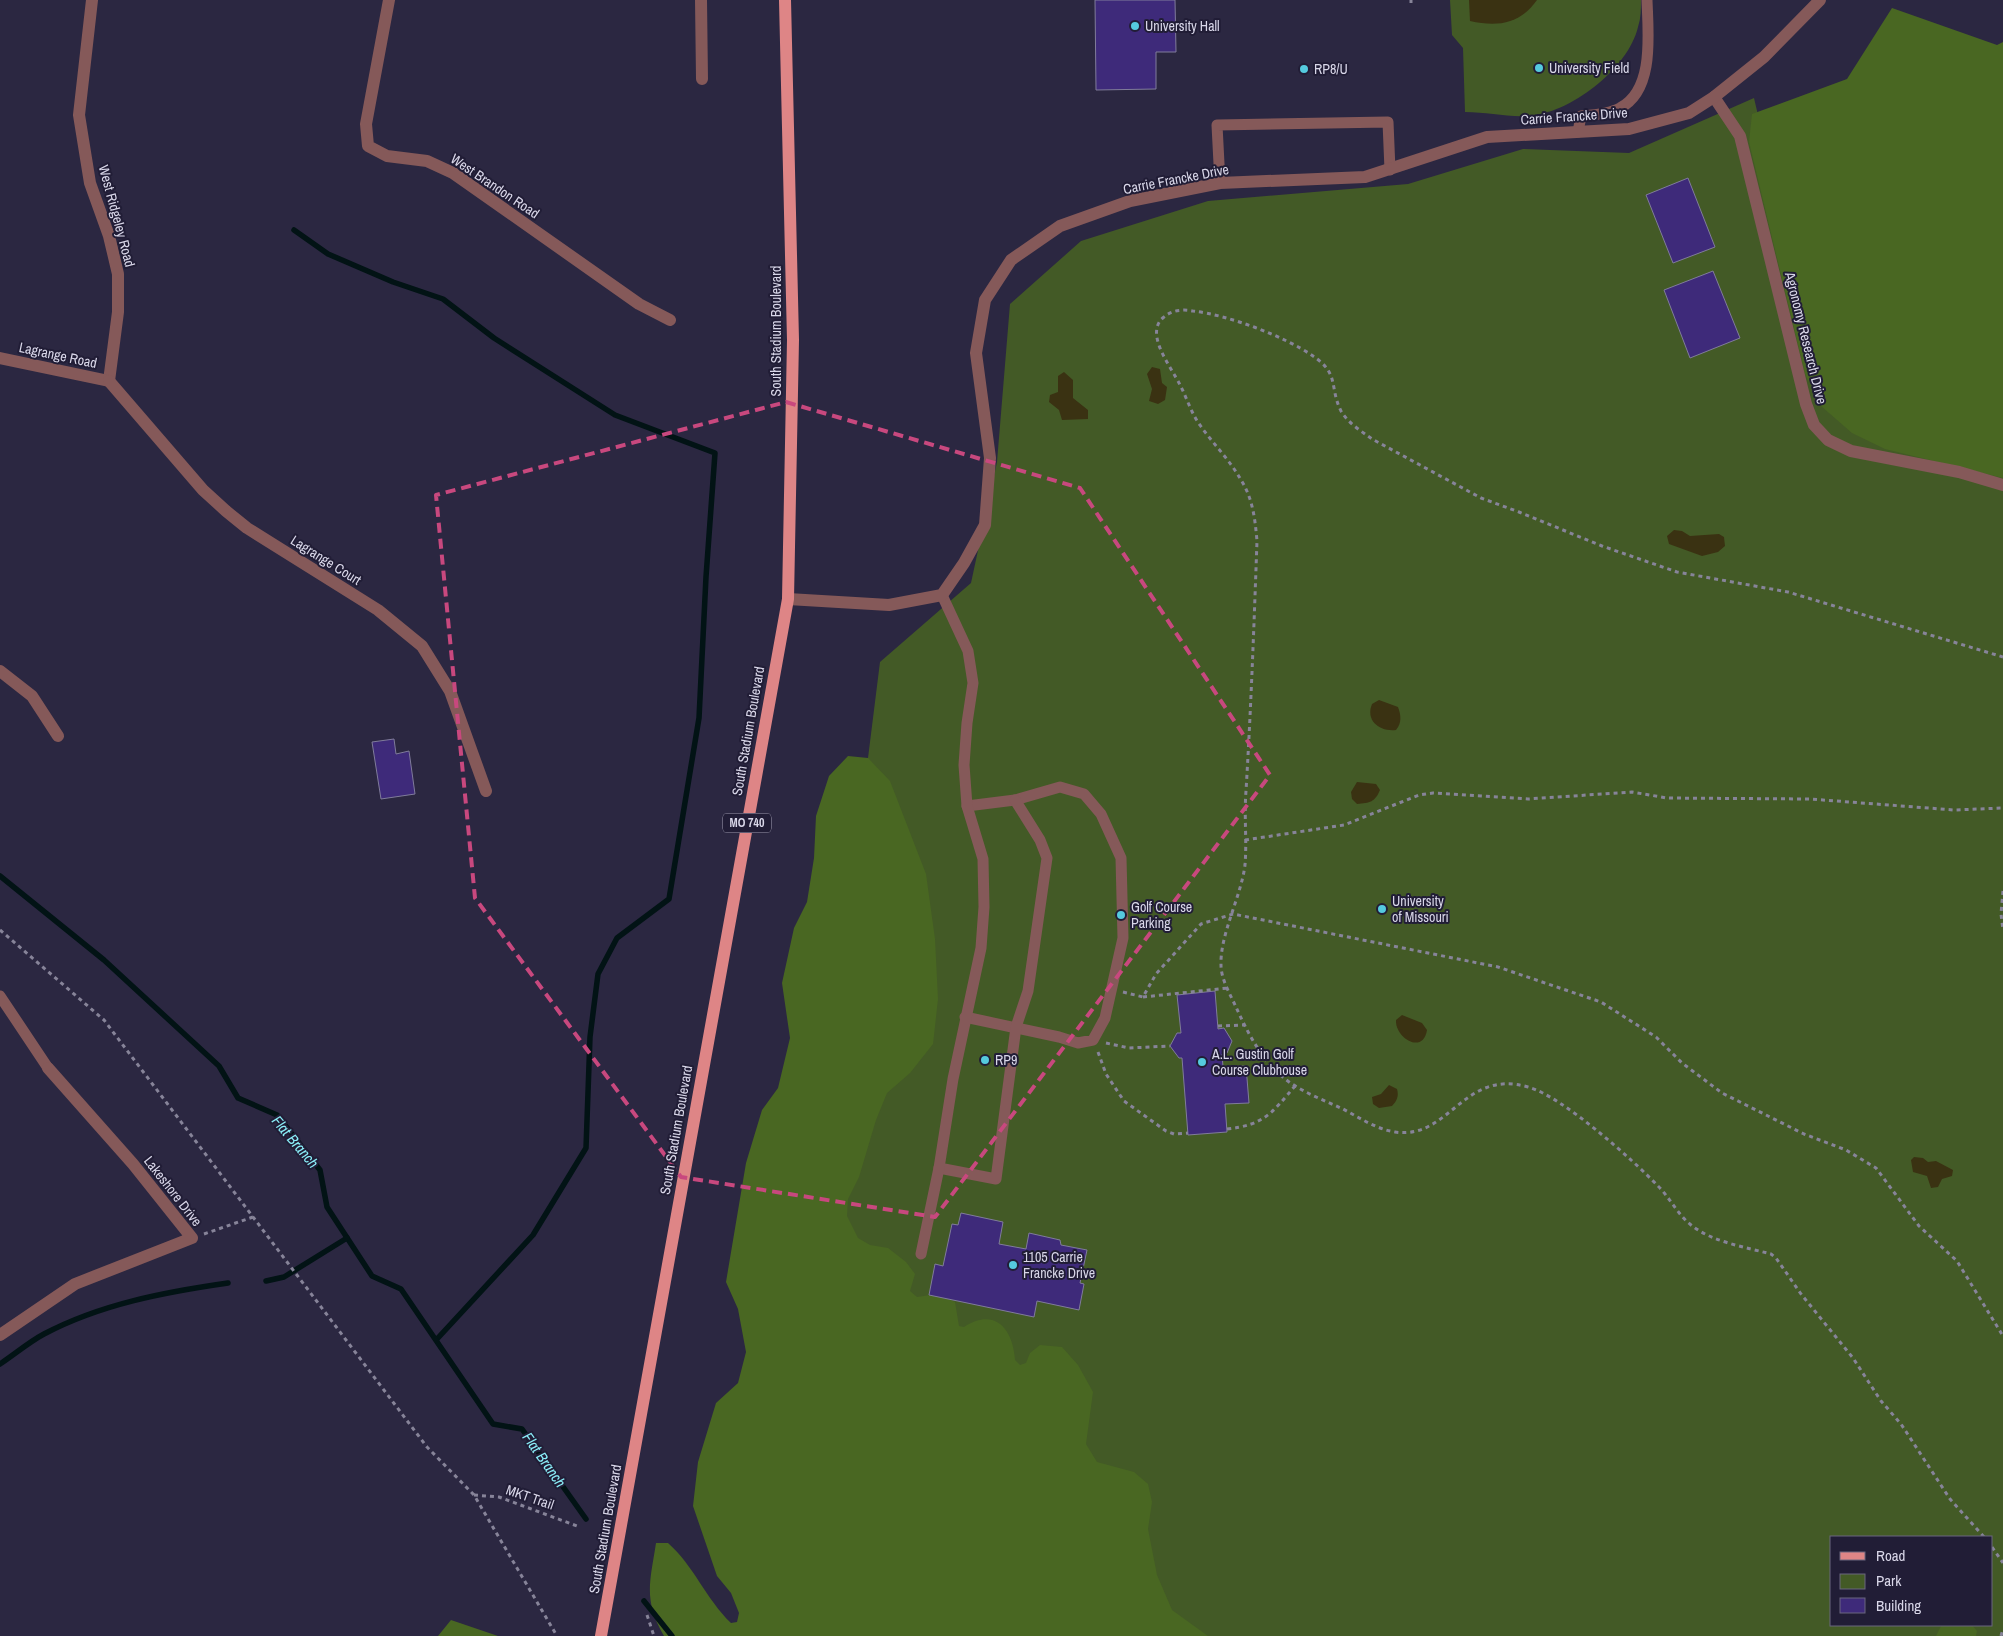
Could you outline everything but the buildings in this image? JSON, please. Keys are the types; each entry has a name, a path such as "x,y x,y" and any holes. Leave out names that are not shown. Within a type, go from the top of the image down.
{"main road":[{"name":"South Stadium Boulevard","path":"601,1636 788,599 793,340 785,0"}],"street":[{"name":"West Ridgeley Road","path":"92,0 79,115 90,183 109,236 118,274 118,312 109,381"},
{"name":"West Brandon Road","path":"389,0 366,124 368,146 387,156 427,161 453,173 639,304 670,320"},
{"path":"701,0 702,79"},
{"name":"Carrie Francke Drive","path":"942,594 964,563 985,525 990,458 976,353 985,300 1011,260 1060,226 1130,201 1220,183 1365,177 1487,136 1629,129 1689,113 1714,97 1764,57 1820,0"},
{"name":"Agronomy Research Drive","path":"1714,97 1740,136 1806,404 1814,424 1828,440 1851,451 1959,472 2003,484"},
{"name":"Lagrange Road","path":"0,358 109,381"},
{"name":"Lagrange Court","path":"109,381 203,490 247,528 378,610 422,646 450,691 486,791"},
{"path":"788,599 889,605 942,594"},
{"path":"0,670 32,696 58,736"},
{"name":"Lakeshore Drive","path":"0,1335 75,1284 192,1238 133,1164 48,1068"}],"lane":[{"path":"1578,132 1581,116 1619,109 1640,88 1646,65 1647,0"},
{"path":"1220,183 1217,125 1388,122 1390,170"},
{"path":"922,1254 965,1017 981,948 984,907 983,859 967,806 964,765 967,723 973,683 968,651 942,594"},
{"path":"965,1017 1016,1027 1078,1043 1093,1040 1105,1018 1123,938 1121,858 1101,814 1084,794 1060,788 1015,800 967,806"},
{"path":"939,1168 996,1179 1016,1027 1028,991 1047,858 1040,840 1015,800"},
{"path":"0,996 48,1068"}],"path":[{"path":"1983,1536 1950,1498 1901,1424 1881,1401 1853,1358 1801,1294 1776,1258 1771,1254 1712,1237 1692,1226 1657,1185 1573,1112 1544,1093 1513,1084 1484,1087 1470,1094 1432,1126 1421,1131 1395,1132 1364,1121 1295,1086 1266,1061 1244,1025 1221,966 1223,946 1245,866 1257,541 1255,519 1251,500 1241,479 1192,414 1158,343 1156,334 1161,320 1177,311 1201,312 1239,322 1312,355 1330,371 1340,409 1355,427 1380,444 1481,498 1602,546 1678,572 1788,592 2003,657"},
{"path":"1245,840 1344,825 1419,795 1433,793 1528,799 1632,792 1667,798 1810,800 1954,810 2003,808"},
{"path":"2003,891 2001,914 2003,930"},
{"path":"1143,997 1156,974 1201,924 1233,914 1498,967 1601,1002 1656,1037 1682,1063 1722,1093 1804,1134 1846,1150 1876,1168 1919,1226 1957,1261 2003,1336"},
{"path":"0,930 104,1020 428,1447 474,1495 557,1636"},
{"path":"1112,990 1143,997 1228,988"},
{"path":"1218,1026 1244,1025"},
{"path":"1093,1040 1129,1048 1170,1046"},
{"path":"1093,1040 1106,1074 1124,1101 1166,1131 1174,1134 1188,1133"},
{"path":"1227,1129 1248,1127 1262,1120 1277,1107 1295,1086"},
{"path":"192,1238 253,1217"},
{"name":"MKT Trail","path":"474,1495 499,1497 577,1526"},
{"path":"1993,1548 2003,1563"},
{"path":"646,1615 654,1636"},
{"path":"2002,1636 2003,1629"}],"highlighted area":[{"path":"786,402 1080,488 1270,775 935,1217 681,1177 475,898 436,495"}],"green space":[{"name":"University Field","path":"1450,0 1641,0 1641,10 1639,24 1632,43 1610,73 1595,86 1561,107 1544,113 1511,116 1465,112 1463,48 1452,35"},
{"path":"1892,8 1997,45 2003,42 2003,478 1885,449 1852,433 1821,406 1805,374 1749,142 1752,114 1847,79"},
{"name":"University of Missouri","path":"1754,98 1778,201 2003,463 2003,1636 1165,1636 860,1278 822,1182 834,1030 880,662 971,583 997,462 1010,304 1081,241 1208,201 1408,184 1523,149 1629,153"},
{"path":"848,756 868,758 890,781 926,874 935,939 938,999 933,1044 910,1073 887,1093 876,1120 859,1177 848,1199 847,1216 858,1238 870,1245 888,1248 906,1262 915,1274 910,1291 917,1297 937,1294 955,1302 959,1326 964,1327 975,1321 985,1319 993,1320 1000,1324 1011,1339 1015,1360 1020,1365 1026,1363 1030,1353 1040,1345 1062,1347 1078,1365 1093,1392 1086,1444 1097,1462 1134,1472 1148,1484 1152,1502 1148,1529 1157,1575 1172,1610 1208,1636 664,1636 657,1623 653,1612 650,1591 656,1543 668,1543 677,1552 714,1604 731,1623 737,1622 739,1613 731,1593 717,1576 693,1506 698,1462 716,1403 738,1383 746,1352 738,1309 726,1282 746,1163 762,1110 778,1088 790,1038 782,983 794,928 807,902 814,858 816,816 829,776"},
{"path":"451,1620 498,1636 438,1636"},
{"path":"1941,1626 1973,1626 1977,1631 1976,1636 1936,1636"}],"sand":[{"path":"1469,0 1537,0 1516,19 1490,24 1470,21"},
{"path":"1152,367 1160,369 1162,383 1167,387 1165,400 1158,404 1149,401 1152,389 1147,374"},
{"path":"1064,372 1073,380 1073,398 1088,410 1088,419 1062,420 1059,410 1049,402 1050,395 1058,392 1058,376"},
{"path":"1674,530 1682,531 1690,536 1719,534 1724,537 1725,546 1718,552 1702,556 1669,544 1667,536"},
{"path":"1379,700 1398,707 1400,719 1396,730 1380,727 1372,720 1370,710 1372,704"},
{"path":"1357,782 1376,784 1380,790 1374,799 1357,804 1352,799 1351,792"},
{"path":"1402,1015 1422,1023 1427,1030 1420,1042 1410,1041 1400,1033 1396,1020"},
{"path":"1389,1085 1397,1089 1396,1100 1392,1106 1379,1108 1373,1104 1372,1097 1381,1094"},
{"path":"1914,1157 1923,1158 1928,1162 1936,1161 1953,1170 1952,1176 1942,1179 1938,1187 1931,1188 1927,1176 1913,1172 1911,1160"}],"waterway":[{"path":"294,230 328,254 393,282 443,299 494,338 615,415 715,453 706,577 699,718 669,899 617,938 598,974 590,1037 586,1148 533,1235 437,1339"},
{"name":"Flat Branch","path":"0,876 104,960 219,1066 238,1098 277,1115 320,1170 327,1207 372,1276 401,1289 493,1424 522,1429 586,1519"},
{"path":"266,1281 284,1277 347,1238"},
{"path":"0,1364 44,1334 88,1315 157,1295 228,1283"},
{"name":"Flat Branch","path":"644,1601 672,1636"}],"place":[{"name":"University Hall","path":"1135,26"},
{"name":"University Field","path":"1539,68"},
{"name":"RP8/U","path":"1304,69"},
{"name":"University of Missouri","path":"1382,909"},
{"name":"Golf Course Parking","path":"1121,915"},
{"name":"RP9","path":"985,1060"},
{"name":"A.L. Gustin Golf Course Clubhouse","path":"1202,1062"},
{"name":"1105 Carrie Francke Drive","path":"1013,1265"}]}
